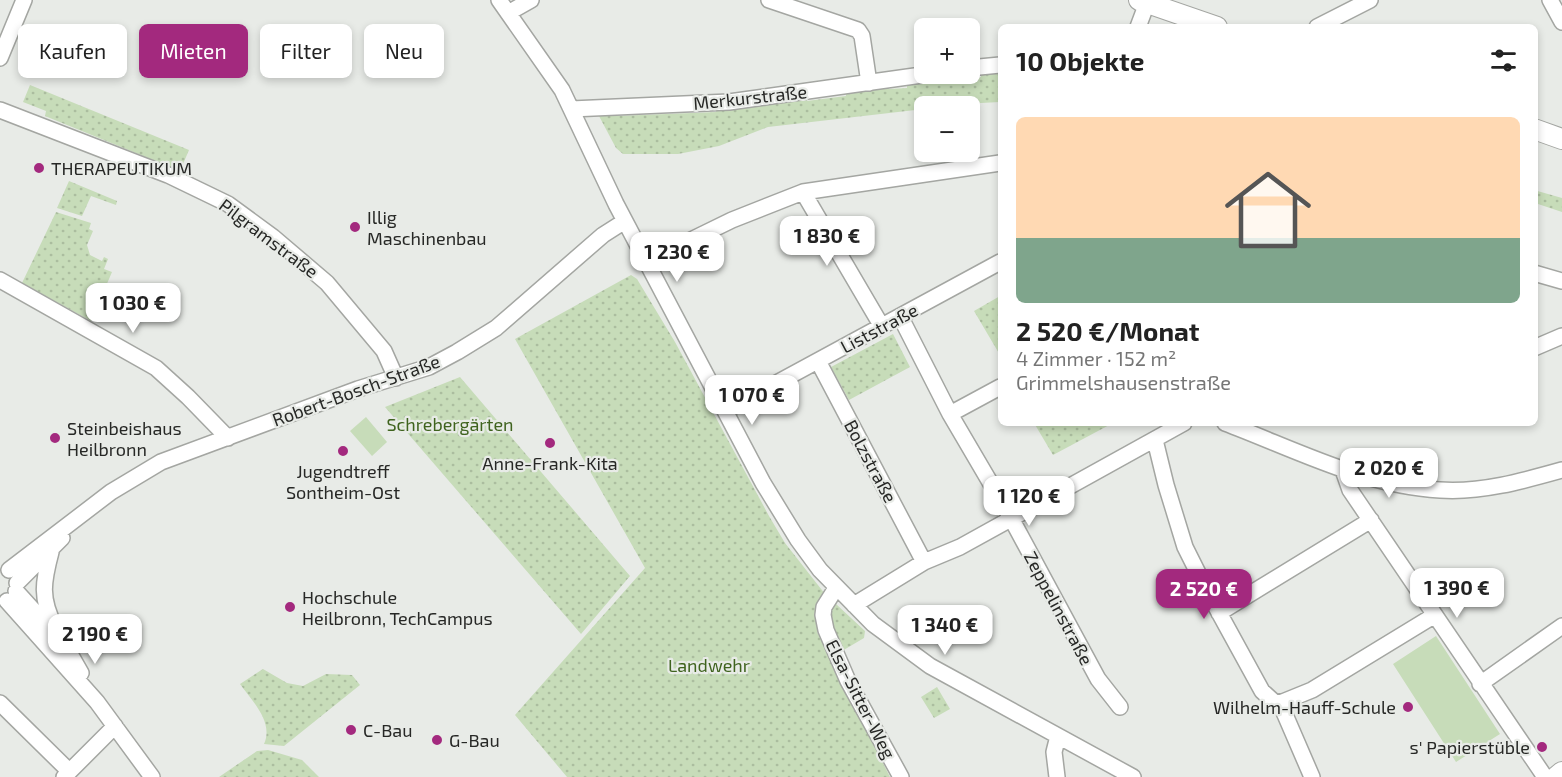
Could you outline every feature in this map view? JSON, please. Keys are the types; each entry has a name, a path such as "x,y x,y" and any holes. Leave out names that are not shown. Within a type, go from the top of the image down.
{"main road":[{"path":"1143,1 1208,24"},
{"path":"1538,130 1562,138"},
{"path":"1556,777 1562,772"}],"street":[{"path":"0,58 24,0"},
{"path":"531,0 504,6 550,71 646,262 667,297 725,411 780,513 807,553 836,588 879,629 930,666 1133,777"},
{"path":"769,0 858,30 862,36 869,83"},
{"path":"1323,24 1370,0"},
{"path":"1550,0 1562,22"},
{"path":"1139,24 1143,1"},
{"path":"1338,24 1346,13"},
{"path":"980,67 998,65"},
{"name":"Merkurstraße","path":"571,109 729,102 914,76"},
{"name":"Pilgramstraße","path":"0,110 185,183 228,204 273,237 327,283 384,351 396,378"},
{"path":"646,262 732,220 804,192 998,163"},
{"path":"804,192 881,325"},
{"name":"Robert-Bosch-Straße","path":"4,568 95,503 161,462 445,359 496,328 603,235 625,221"},
{"name":"Liststraße","path":"725,411 998,263"},
{"path":"1538,274 1562,281"},
{"path":"0,280 156,368 189,397 228,438"},
{"name":"Zeppelinstraße","path":"900,316 950,414 1011,518 1098,679 1120,707"},
{"path":"1538,346 1562,336"},
{"name":"Bolzstraße","path":"818,361 924,562"},
{"path":"950,414 998,388"},
{"path":"854,604 924,562 960,547 1179,426"},
{"path":"1233,426 1343,470 1397,484 1441,490 1516,482 1562,470"},
{"path":"1155,441 1185,547 1262,691 1270,699 1280,703 1312,690 1435,615"},
{"path":"1343,470 1350,490 1545,777"},
{"name":"Robert-Bosch-Straße","path":"10,595 95,503"},
{"path":"1219,613 1371,520"},
{"path":"52,548 44,578 45,605 97,702"},
{"path":"4,568 10,595 97,702 152,777"},
{"name":"Elsa-Sitter-Weg","path":"836,588 824,607 826,630 848,681 901,777"},
{"path":"10,595 65,645"},
{"path":"1480,684 1562,626"},
{"path":"0,703 66,774 115,726"},
{"path":"1280,703 1312,777"},
{"path":"1057,777 1054,752 1058,736"}],"green space":[{"path":"998,71 998,102 980,103 980,96 914,96 914,110 768,127 719,146 678,154 623,154 616,148 599,116 600,113 615,111 616,116 716,112 716,107 806,95 807,101 846,96 846,91 888,84 889,89 907,88 907,82 914,81 914,84 980,84 981,72"},
{"path":"30,85 189,150 180,171 45,116 46,111 23,102"},
{"path":"69,181 117,201 116,205 91,196 82,216 57,208"},
{"path":"1538,191 1562,198 1562,212 1538,204"},
{"path":"56,212 91,223 89,229 93,231 87,245 90,255 102,261 104,257 108,259 104,269 112,272 91,321 22,283"},
{"name":"Landwehr","path":"631,275 637,279 675,342 785,543 825,594 822,629 817,632 890,777 567,777 515,715 645,568 515,339"},
{"path":"998,297 998,352 974,311"},
{"path":"893,334 910,367 849,400 831,367"},
{"name":"Schrebergärten","path":"460,377 630,576 581,634 385,407"},
{"path":"366,417 387,442 372,456 350,431"},
{"path":"1036,426 1107,426 1053,455"},
{"path":"836,604 865,631 864,638 842,651 831,627 828,611"},
{"path":"1436,636 1500,734 1456,762 1393,664"},
{"path":"263,669 287,683 303,686 326,674 352,675 360,685 284,746 264,744 266,728 264,720 240,684"},
{"path":"937,687 950,709 934,718 921,697"},
{"path":"268,750 302,760 319,777 219,777 257,751"}],"place":[{"name":"THERAPEUTIKUM","path":"39,168"},
{"name":"Illig Maschinenbau","path":"355,227"},
{"name":"Steinbeishaus Heilbronn","path":"55,438"},
{"name":"Anne-Frank-Kita","path":"550,443"},
{"name":"Jugendtreff Sontheim-Ost","path":"343,451"},
{"name":"Hochschule Heilbronn, TechCampus","path":"290,607"},
{"name":"Wilhelm-Hauff-Schule","path":"1408,707"},
{"name":"C-Bau","path":"351,730"},
{"name":"G-Bau","path":"437,740"},
{"name":"s' Papierstüble","path":"1542,747"}]}
